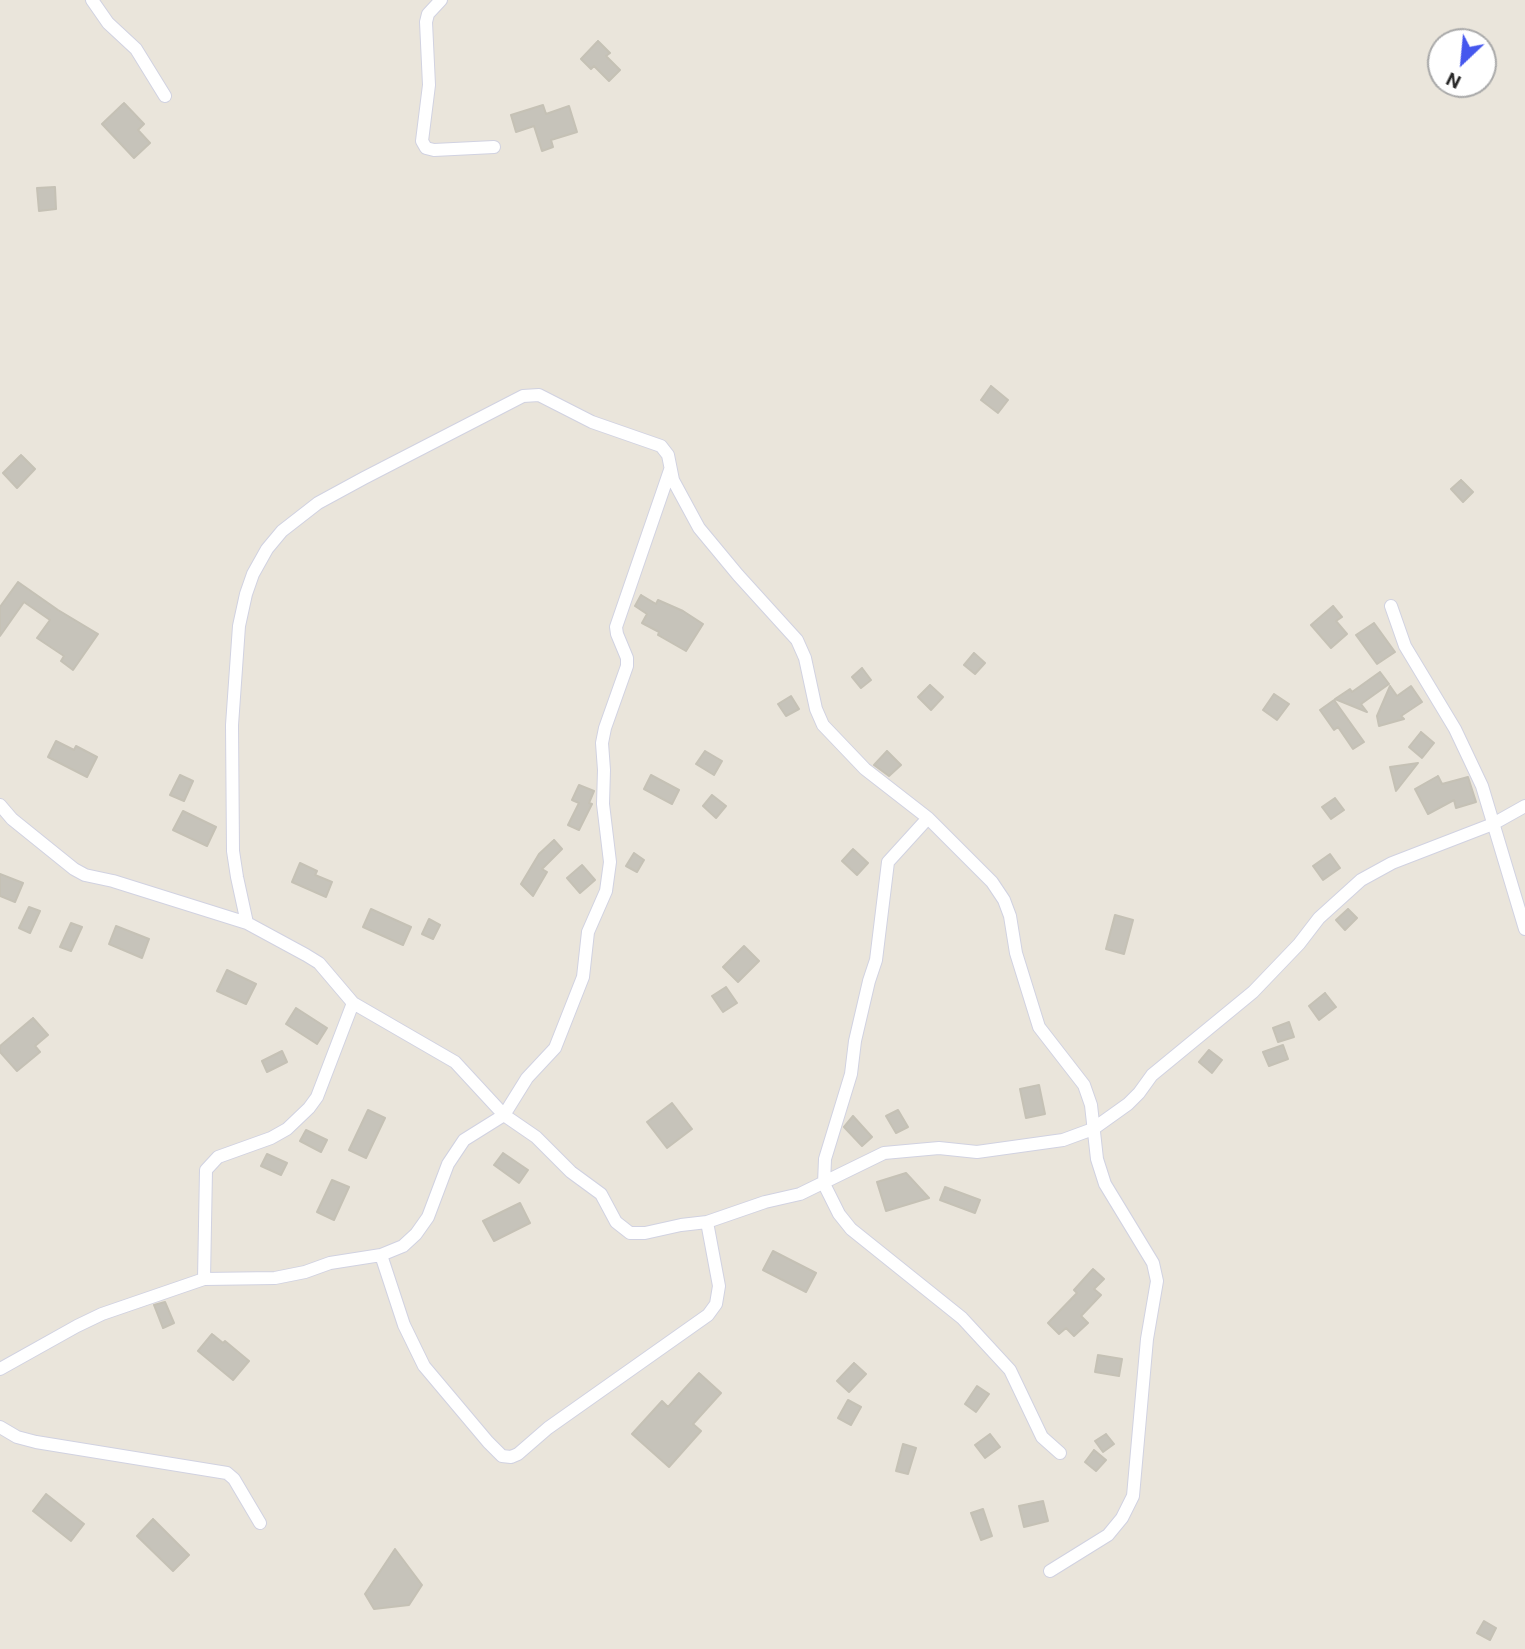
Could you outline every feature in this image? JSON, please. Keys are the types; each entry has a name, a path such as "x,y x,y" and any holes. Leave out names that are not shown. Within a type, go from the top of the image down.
{"street":[{"path":"92,0 108,23 136,49 165,96"},
{"path":"441,0 428,14 426,22 429,85 422,141 426,148 435,150 494,147"},
{"path":"247,923 233,850 232,725 239,626 253,574 267,549 282,531 318,503 387,465 517,398 531,394 548,399 592,422 661,446 668,455 673,480 699,528 797,640 805,657 816,709 823,725 865,769 928,818 992,882 1004,900 1010,916 1016,953 1039,1027 1084,1086 1091,1105 1097,1160 1105,1184 1153,1263 1157,1281 1147,1339 1133,1496 1122,1518 1108,1535 1051,1571"},
{"path":"0,1369 102,1314 204,1279 275,1278 305,1272 330,1263 381,1255 402,1246 416,1234 428,1217 448,1164 464,1140 504,1115 527,1078 555,1048 583,977 588,932 606,891 610,862 603,804 602,743 627,666 627,657 616,627 670,470"},
{"path":"1391,607 1405,646 1455,729 1475,769 1487,799 1525,929"},
{"path":"0,805 61,859 85,875 113,881 247,923 319,963 353,1003 455,1062 504,1115 536,1137 571,1171 601,1194 616,1222 630,1233 645,1233 707,1222 765,1202 800,1194 884,1153 939,1148 977,1152 1063,1140 1093,1129 1128,1104 1152,1075 1253,992 1299,944 1319,918 1362,880 1392,863 1493,824 1525,806"},
{"path":"928,818 888,862 876,960 866,990 851,1074 825,1159 824,1184 839,1214 851,1228 962,1318 1010,1370 1042,1437 1060,1454"},
{"path":"204,1279 206,1170 218,1157 271,1138 287,1129 309,1108 317,1097 353,1003"},
{"path":"381,1255 404,1325 424,1366 502,1456 511,1457 708,1315 716,1304 719,1286 707,1222"},
{"path":"0,1427 17,1437 36,1442 227,1473 234,1479 260,1523"}],"building":[{"path":"598,41 610,53 606,56 620,70 609,81 594,66 591,69 581,59"},
{"path":"124,103 144,124 138,130 150,143 134,158 102,124"},
{"path":"543,105 546,114 569,106 577,132 551,140 553,147 542,151 534,126 516,132 511,115"},
{"path":"55,187 56,209 39,211 37,188"},
{"path":"991,386 1008,400 998,413 981,400"},
{"path":"21,455 35,469 17,488 3,473"},
{"path":"1461,480 1473,492 1463,502 1451,489"},
{"path":"18,582 98,634 73,670 61,661 64,656 37,638 50,620 24,602 0,636 0,607"},
{"path":"641,595 656,604 658,600 683,611 703,624 686,651 642,623 647,614 635,606"},
{"path":"1333,606 1342,617 1336,621 1347,634 1331,648 1311,625"},
{"path":"1374,623 1395,652 1377,664 1356,635"},
{"path":"974,653 985,663 975,674 964,665"},
{"path":"862,668 871,680 861,688 852,677"},
{"path":"1380,672 1389,684 1361,704 1367,712 1335,699 1350,689 1352,692"},
{"path":"930,685 943,697 931,710 918,697"},
{"path":"1390,686 1397,696 1411,686 1422,702 1401,716 1404,719 1379,726 1377,716"},
{"path":"1274,694 1289,704 1277,720 1263,710"},
{"path":"791,696 799,709 786,716 778,704"},
{"path":"1334,700 1364,742 1353,749 1338,727 1334,730 1320,710"},
{"path":"1421,732 1434,743 1422,758 1409,747"},
{"path":"56,741 74,750 76,746 97,757 87,777 48,757"},
{"path":"705,751 722,761 714,775 696,764"},
{"path":"887,751 901,765 889,776 874,765"},
{"path":"1418,763 1396,791 1390,767"},
{"path":"180,775 193,781 184,801 170,795"},
{"path":"651,775 679,790 672,804 644,789"},
{"path":"1438,776 1442,784 1468,777 1476,802 1456,808 1454,800 1428,814 1415,789"},
{"path":"579,785 594,791 589,803 592,804 579,830 568,825 579,803 572,800"},
{"path":"712,795 726,806 716,818 703,806"},
{"path":"1335,798 1344,810 1331,819 1322,807"},
{"path":"183,811 216,827 207,846 173,830"},
{"path":"554,840 562,849 542,869 547,872 533,896 521,884 539,854"},
{"path":"853,849 868,863 857,875 842,861"},
{"path":"634,853 644,860 637,872 626,866"},
{"path":"1330,854 1340,868 1323,880 1313,866"},
{"path":"300,863 317,871 315,875 332,882 326,897 292,882"},
{"path":"582,865 595,880 580,893 567,878"},
{"path":"0,874 23,883 15,902 0,896"},
{"path":"29,907 40,911 30,933 19,928"},
{"path":"371,909 411,927 403,945 363,927"},
{"path":"1348,909 1357,918 1345,930 1336,920"},
{"path":"1115,915 1133,920 1124,954 1106,949"},
{"path":"429,919 440,925 433,939 422,934"},
{"path":"71,923 82,927 71,951 60,947"},
{"path":"116,926 149,939 142,958 109,944"},
{"path":"744,946 759,961 738,982 723,967"},
{"path":"227,970 256,984 246,1004 217,991"},
{"path":"726,987 737,1003 723,1012 712,996"},
{"path":"1325,993 1336,1007 1319,1020 1309,1006"},
{"path":"296,1008 327,1028 317,1044 286,1024"},
{"path":"33,1018 48,1035 35,1046 40,1052 17,1071 0,1052 0,1046"},
{"path":"1289,1022 1294,1037 1278,1042 1273,1028"},
{"path":"1283,1045 1288,1059 1269,1066 1263,1052"},
{"path":"1209,1050 1222,1060 1212,1073 1199,1062"},
{"path":"282,1051 287,1062 267,1072 262,1061"},
{"path":"1039,1085 1045,1114 1026,1118 1020,1089"},
{"path":"672,1103 692,1129 667,1148 647,1122"},
{"path":"368,1110 385,1118 366,1158 349,1150"},
{"path":"898,1110 908,1127 896,1133 886,1116"},
{"path":"853,1116 872,1137 862,1146 844,1127"},
{"path":"306,1130 327,1140 321,1152 300,1141"},
{"path":"503,1153 528,1170 519,1183 494,1165"},
{"path":"267,1154 287,1163 281,1175 261,1166"},
{"path":"906,1173 929,1198 886,1211 877,1182"},
{"path":"332,1180 349,1187 334,1220 317,1212"},
{"path":"945,1187 980,1200 975,1213 940,1200"},
{"path":"520,1203 530,1223 494,1241 483,1221"},
{"path":"773,1251 816,1273 806,1292 763,1270"},
{"path":"1093,1269 1104,1279 1094,1289 1101,1295 1081,1316 1088,1323 1074,1336 1066,1328 1059,1334 1048,1323 1077,1293 1074,1290"},
{"path":"165,1302 174,1323 163,1328 154,1305"},
{"path":"212,1334 249,1361 233,1380 198,1351"},
{"path":"1098,1355 1122,1359 1119,1376 1095,1372"},
{"path":"854,1363 866,1374 849,1392 837,1381"},
{"path":"699,1373 721,1393 693,1424 701,1431 669,1467 632,1434 662,1401 668,1407"},
{"path":"977,1386 989,1394 976,1412 965,1404"},
{"path":"848,1400 861,1407 851,1425 838,1418"},
{"path":"990,1434 1000,1447 985,1458 975,1445"},
{"path":"1106,1434 1114,1444 1103,1452 1095,1441"},
{"path":"903,1444 916,1448 908,1474 896,1471"},
{"path":"1094,1450 1106,1460 1096,1471 1085,1462"},
{"path":"46,1494 84,1524 71,1541 33,1511"},
{"path":"1043,1501 1048,1521 1024,1527 1019,1506"},
{"path":"983,1509 992,1536 981,1540 971,1513"},
{"path":"153,1519 189,1555 173,1571 137,1536"},
{"path":"395,1549 422,1585 409,1605 374,1609 365,1594"},
{"path":"1484,1621 1496,1628 1490,1640 1477,1633"}]}
